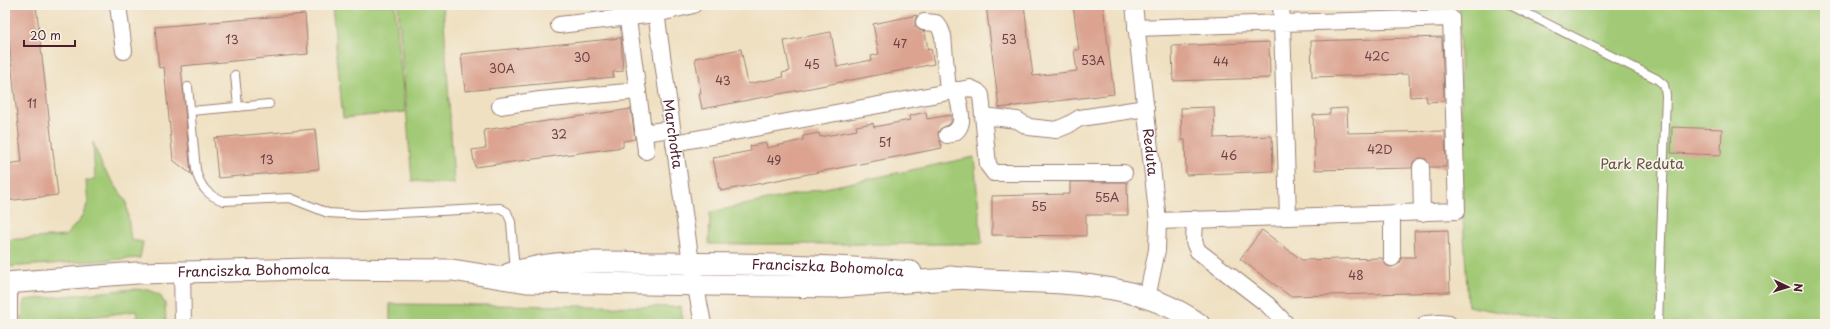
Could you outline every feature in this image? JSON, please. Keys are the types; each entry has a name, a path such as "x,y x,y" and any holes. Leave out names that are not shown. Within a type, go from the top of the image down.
{"street":[{"path":"118,5 124,51"},
{"path":"559,25 627,11 655,10 693,5"},
{"name":"Reduta","path":"1134,5 1158,221 1156,255 1147,298"},
{"path":"1281,5 1288,217"},
{"name":"Marchołta","path":"655,10 691,263"},
{"path":"627,11 646,151"},
{"path":"1136,28 1450,18 1457,211 1158,221"},
{"path":"924,22 936,23 940,28 943,36 952,90 961,118 960,128 956,133 947,135"},
{"path":"643,132 673,136 970,88 977,91 981,95 988,165 994,173 1124,173"},
{"path":"500,106 540,100 638,91"},
{"path":"984,116 1017,120 1029,127 1056,130 1080,118 1146,108"},
{"path":"1421,167 1422,213"},
{"path":"1392,214 1392,258"},
{"path":"1195,219 1194,242 1198,251 1268,305 1286,324"},
{"name":"Franciszka Bohomolca","path":"9,282 90,275 310,269 452,270 508,274 549,265 571,263 691,263 877,269 964,278 1074,283 1110,288 1147,298 1170,307 1199,324"},
{"path":"691,263 703,324"},
{"path":"182,272 183,324"},
{"name":"Franciszka Bohomolca","path":"508,274 527,282 835,287 964,278"},
{"path":"1426,324 1440,322 1448,324"}],"lane":[{"path":"1510,5 1657,79 1664,85 1666,95 1658,324"},
{"path":"235,75 238,107"},
{"path":"188,87 196,170 199,182 204,190 216,198 224,201 290,198 328,213 361,215 500,208 507,212 511,222 508,274"},
{"path":"191,111 269,104"},
{"path":"9,282 13,324"}],"green space":[{"path":"332,5 395,5 405,112 343,118"},
{"path":"398,5 443,5 454,184 412,181"},
{"name":"Park Reduta","path":"1459,5 1825,5 1825,324 1564,324 1468,306 1463,217"},
{"path":"93,142 102,166 126,201 131,240 143,242 140,258 5,267 5,240 65,236 80,220 88,203 86,181 95,179"},
{"path":"974,157 982,244 709,244 710,212"},
{"path":"133,289 149,290 160,295 165,304 166,324 139,324 136,311 37,324 21,324 25,300"},
{"path":"390,304 681,307 683,324 390,324"}],"building":[{"path":"5,5 36,5 58,195 5,201 5,164 22,162"},
{"path":"986,5 1024,5 1033,76 1077,71 1074,50 1079,50 1073,5 1103,5 1114,94 999,108"},
{"path":"305,14 308,54 181,66 191,174 173,160 164,67 159,68 155,27"},
{"path":"917,15 915,26 919,30 925,32 928,50 931,49 934,64 702,109 695,58 741,49 748,84 783,77 782,73 790,71 784,41 831,32 837,67 872,60 871,56 879,54 873,24"},
{"path":"1442,37 1444,101 1427,102 1426,96 1410,97 1409,74 1312,77 1311,41"},
{"path":"621,38 623,71 613,72 614,77 465,91 461,54"},
{"path":"1269,42 1270,78 1173,81 1172,46"},
{"path":"1214,107 1215,138 1272,136 1273,171 1186,175 1185,140 1182,140 1181,108"},
{"path":"1347,108 1348,133 1445,131 1446,167 1430,167 1426,159 1420,158 1413,162 1412,168 1315,170 1313,115 1330,114 1330,109"},
{"path":"631,109 635,139 623,141 623,147 475,167 472,150 486,148 484,130"},
{"path":"926,112 927,119 951,115 951,123 940,129 938,133 942,148 721,191 721,188 719,188 713,158 751,151 750,146 766,143 767,148 803,140 803,136 819,133 820,137 857,130 856,126 873,123 874,127 910,120 909,116"},
{"path":"1672,127 1722,129 1721,155 1671,153"},
{"path":"315,129 319,169 218,178 214,138"},
{"path":"1070,182 1127,182 1128,215 1086,215 1086,236 992,235 992,196 1070,194"},
{"path":"1262,230 1302,260 1382,258 1387,266 1392,267 1400,263 1402,257 1415,257 1414,231 1448,230 1450,292 1290,296 1240,259"}]}
